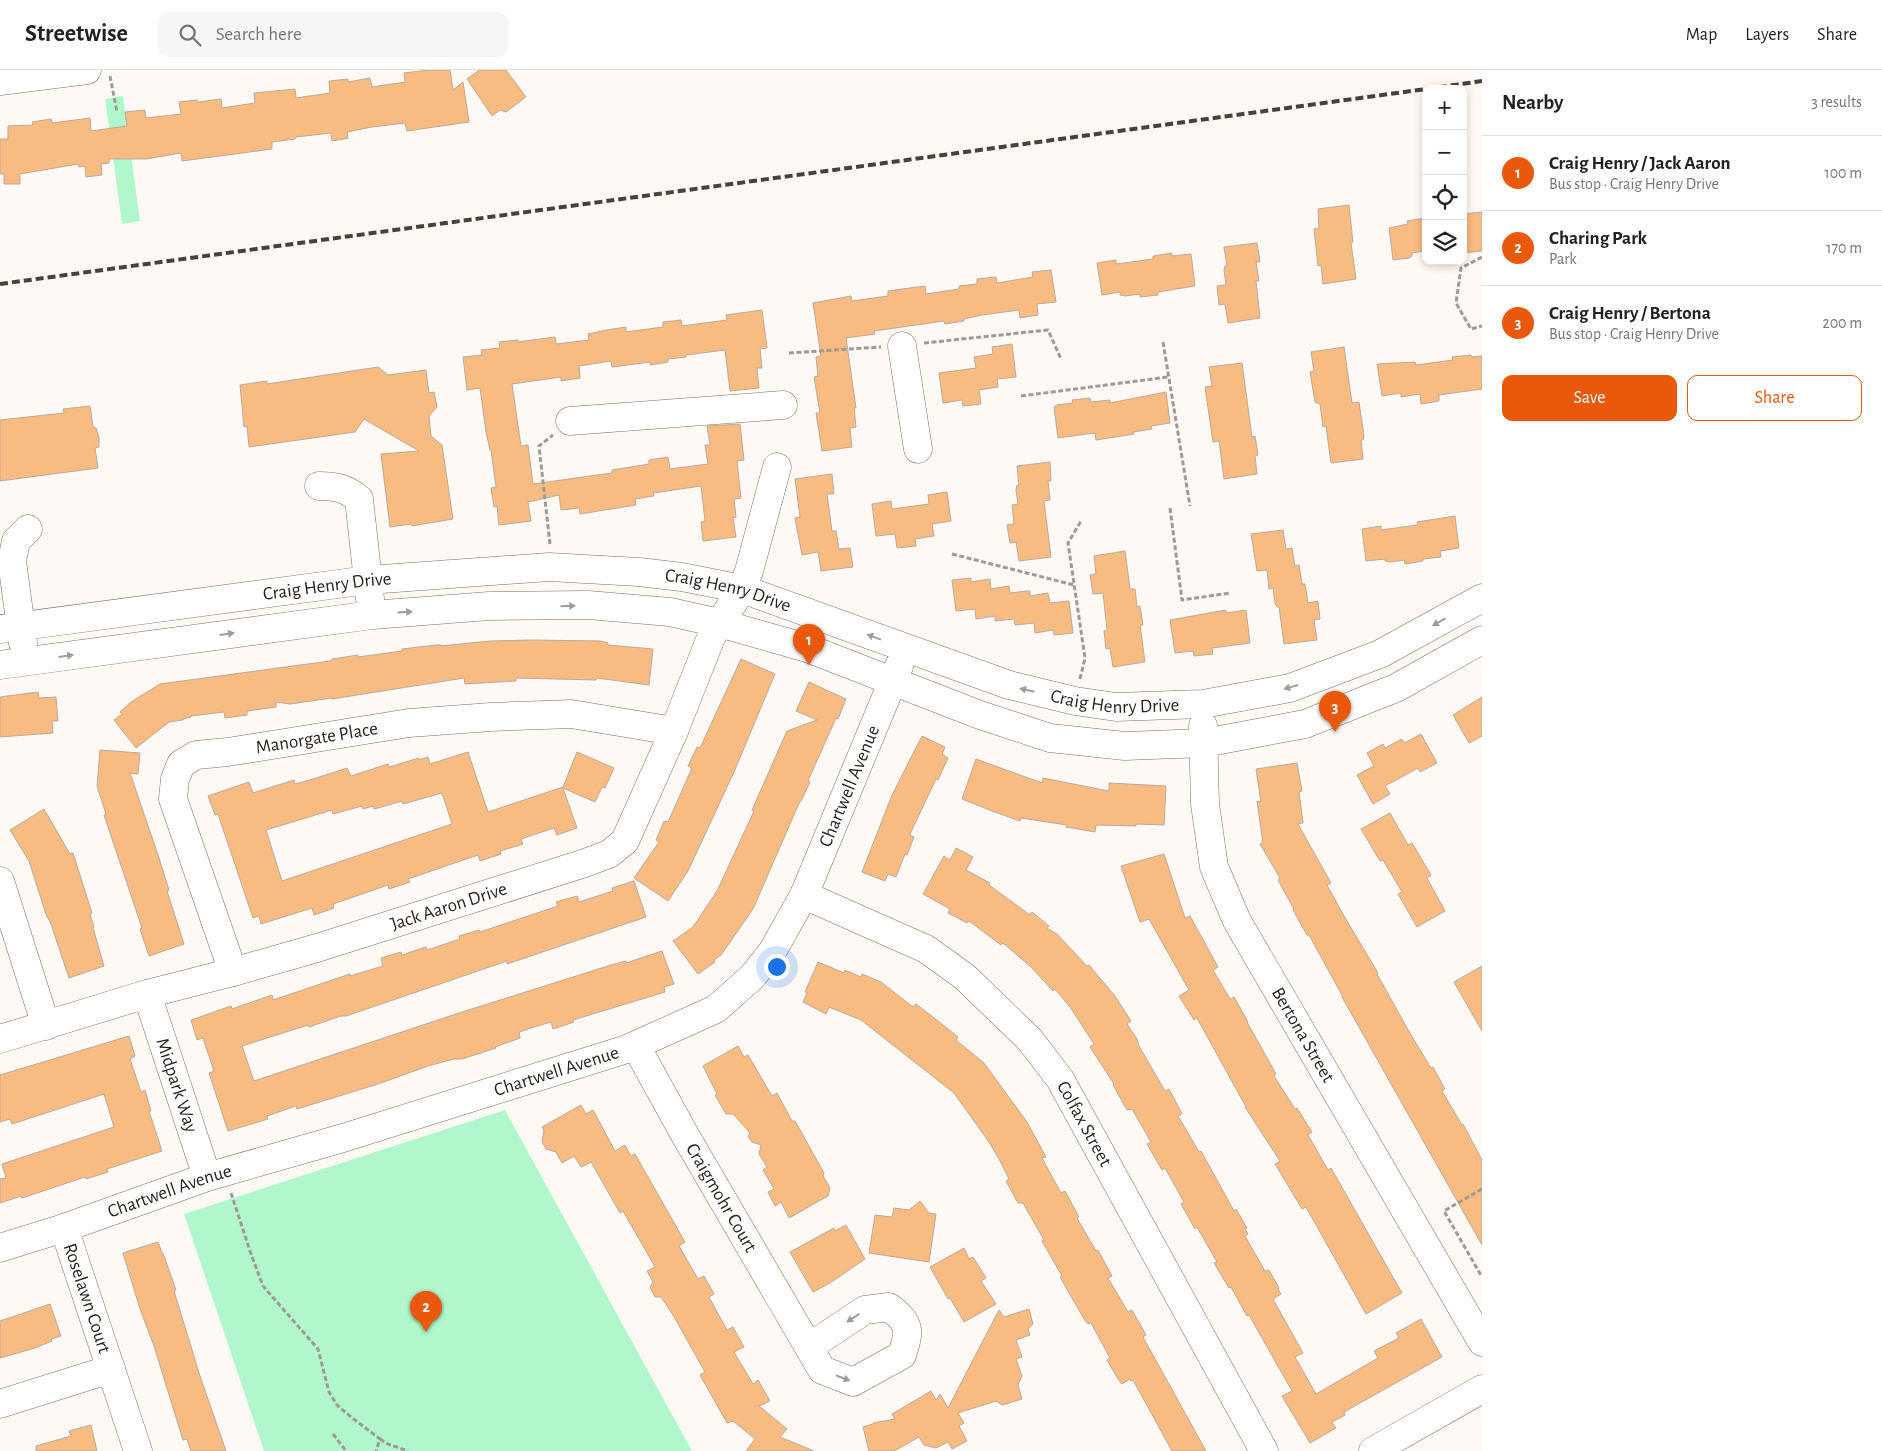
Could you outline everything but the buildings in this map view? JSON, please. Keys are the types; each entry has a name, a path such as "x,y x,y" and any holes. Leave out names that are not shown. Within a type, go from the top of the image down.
{"street":[{"path":"0,81 87,70"},
{"path":"902,346 918,449"},
{"path":"570,421 783,406"},
{"name":"Jack Aaron Drive","path":"0,1039 147,994 317,948 609,854 625,841 674,731 709,643 719,623 742,589 749,571 777,467"},
{"path":"319,486 337,487 350,492 358,499 372,615"},
{"path":"12,663 10,627 12,561 16,542 28,529"},
{"name":"Craig Henry Drive","path":"10,627 368,580 549,567 639,572 682,577 742,589 906,650 1009,685 1075,701 1116,707 1203,704 1290,688 1380,654 1482,598"},
{"name":"Craig Henry Drive","path":"12,663 372,615 489,606 588,605 670,612 719,623 807,648 980,715 1050,738 1125,746 1204,743 1305,724 1396,688 1482,640"},
{"name":"Chartwell Avenue","path":"0,1248 64,1228 207,1177 353,1135 636,1046 716,1009 752,977 772,952 804,894 906,650"},
{"path":"1380,654 1396,688"},
{"name":"Bertona Street","path":"1203,704 1205,804 1214,867 1237,921 1482,1342"},
{"name":"Manorgate Place","path":"233,972 173,799 175,779 180,764 196,755 228,752 409,723 491,717 571,714 674,731"},
{"path":"0,881 46,1026"},
{"name":"Colfax Street","path":"804,894 926,949 965,977 1030,1040 1060,1079 1264,1451"},
{"name":"Midpark Way","path":"147,994 207,1177"},
{"name":"Craigmohr Court","path":"636,1046 809,1347"},
{"name":"Roselawn Court","path":"64,1228 138,1451"},
{"name":"Roselawn Court","path":"0,1404 111,1369"},
{"path":"1373,1451 1482,1389"}],"path":[{"path":"110,70 116,112"},
{"path":"1482,257 1461,268 1456,303 1471,329 1482,326"},
{"path":"789,353 902,346 1048,330 1061,359"},
{"path":"1163,342 1190,506"},
{"path":"1021,396 1168,377"},
{"path":"550,547 539,446 570,421"},
{"path":"1170,508 1182,600 1230,593"},
{"path":"1075,701 1085,658 1068,544 1081,520"},
{"path":"952,554 1074,585"},
{"path":"207,1177 231,1192 263,1286 318,1349 329,1392 337,1404 351,1418 380,1439 408,1451"},
{"path":"1482,1189 1444,1211 1482,1277"},
{"path":"333,1434 346,1451"},
{"path":"376,1451 380,1439"}],"green space":[{"path":"123,96 140,221 122,224 105,99"},
{"path":"505,1110 692,1451 264,1451 184,1214"}],"railway":[{"path":"1454,85 1482,81"},
{"path":"0,284 1422,90"}],"place":[{"name":"Craig Henry / Jack Aaron","path":"809,665"},
{"name":"Craig Henry / Bertona","path":"1335,732"},
{"name":"Charing Park","path":"426,1332"}]}
